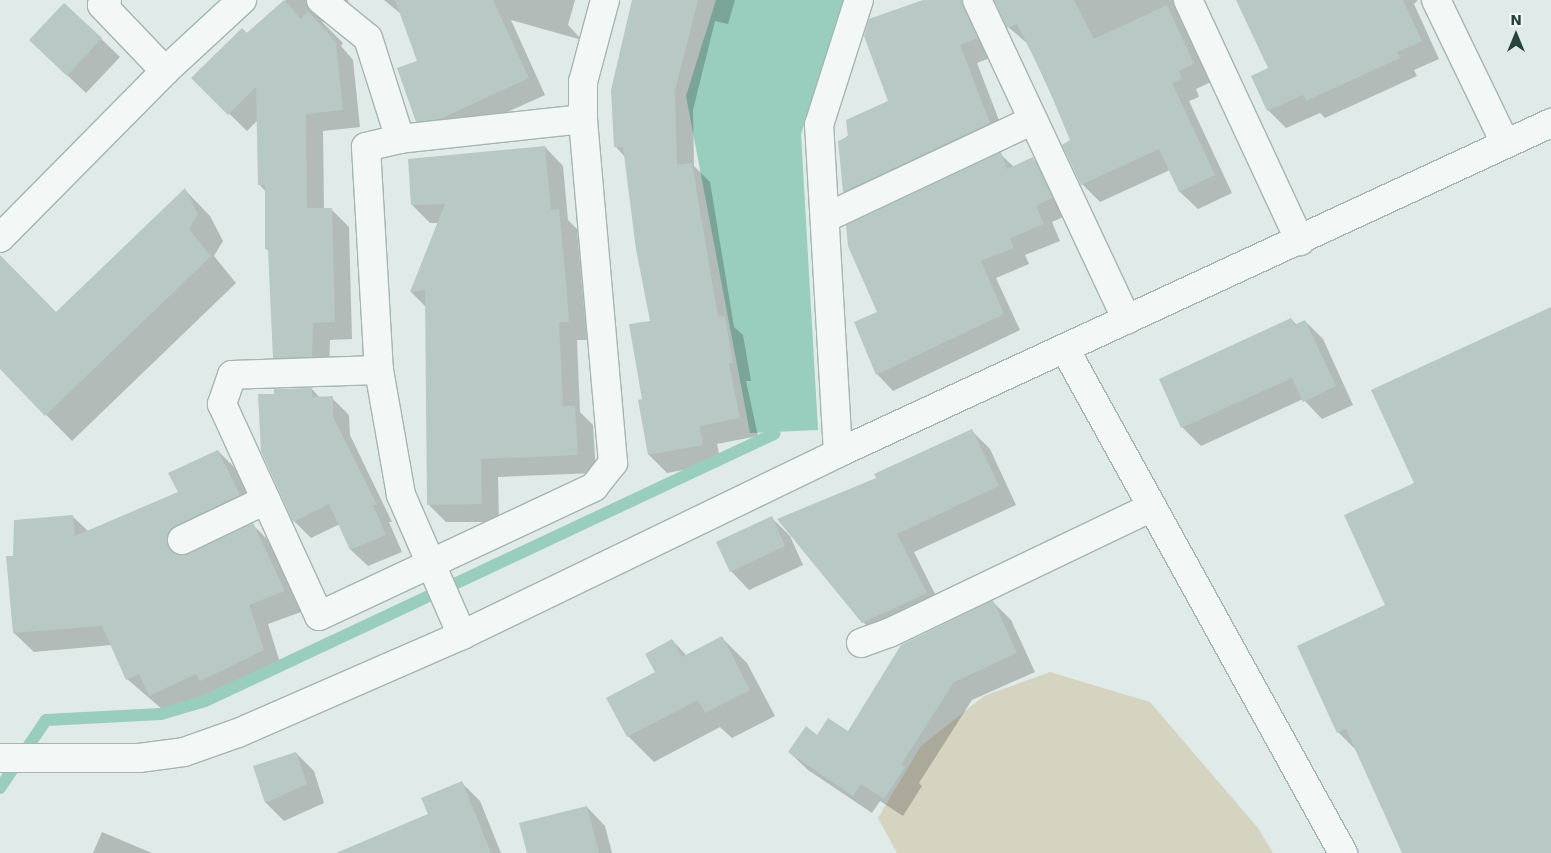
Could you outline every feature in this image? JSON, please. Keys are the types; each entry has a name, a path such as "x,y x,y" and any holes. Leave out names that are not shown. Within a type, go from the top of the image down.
{"street":[{"path":"1,236 165,71 242,0"},
{"path":"322,0 368,38 400,139"},
{"path":"379,370 232,375 222,404 319,616 433,569 594,487 613,463 583,119 582,82 605,0"},
{"path":"838,453 819,125 859,0"},
{"path":"976,0 1127,320"},
{"path":"1188,0 1300,241"},
{"path":"1436,0 1505,143"},
{"path":"102,2 165,71"},
{"path":"457,624 401,495 379,370 366,147 400,139 583,119"},
{"path":"824,218 1033,120"},
{"path":"0,758 139,758 184,752 238,733 457,624 1065,350 1551,123"},
{"path":"1065,350 1343,853"},
{"path":"182,540 266,500"},
{"path":"861,643 889,634 1152,507"}],"shaded area":[{"path":"716,0 846,0 801,134 818,430 750,433 686,96"},
{"path":"1050,672 1150,702 1258,828 1273,853 897,853 878,818 921,746 984,696"}],"building":[{"path":"284,0 301,19 308,11 336,42 343,110 306,114 307,208 332,208 335,322 313,323 312,357 273,358 268,249 265,249 265,185 258,185 256,87 228,115 191,78 242,28 247,33"},
{"path":"395,0 493,0 529,78 440,119 416,122 397,68 417,61"},
{"path":"632,0 698,0 675,91 677,165 692,163 718,317 725,316 733,363 729,363 740,418 700,426 703,445 648,455 638,400 642,399 629,324 650,321 636,249 623,147 614,147 611,90"},
{"path":"923,0 962,0 978,38 960,45 990,123 843,192 838,141 848,137 846,120 888,101 864,36 869,19"},
{"path":"994,0 1074,0 1094,39 1167,5 1194,64 1179,71 1182,79 1172,83 1215,175 1179,192 1159,149 1081,185 1062,145 1070,140 1045,80 1017,24 1007,28"},
{"path":"1236,0 1403,0 1422,41 1397,52 1400,58 1306,101 1303,95 1267,111 1251,76 1268,68"},
{"path":"64,3 102,38 67,76 29,40"},
{"path":"545,146 551,210 559,209 567,291 569,322 559,322 563,406 575,406 578,455 481,459 482,504 427,505 425,290 410,292 445,204 411,205 408,159"},
{"path":"1001,152 1007,169 1033,157 1053,198 1036,206 1044,224 1010,238 1014,248 981,261 1004,314 876,375 854,322 877,312 848,246 846,225"},
{"path":"185,188 198,214 189,229 211,256 45,416 0,369 0,255 56,312"},
{"path":"1551,307 1551,853 1402,853 1346,729 1337,733 1297,646 1385,605 1344,515 1414,483 1371,390"},
{"path":"1291,318 1294,325 1305,320 1336,386 1303,402 1292,378 1181,428 1159,379"},
{"path":"312,388 312,397 333,396 333,417 377,505 373,505 386,535 350,550 329,504 293,522 261,451 258,394 274,394 274,389"},
{"path":"972,429 999,486 897,534 927,593 862,623 777,519 876,478 874,474"},
{"path":"218,450 240,495 175,526 169,532 168,546 174,553 188,554 253,523 285,591 249,605 264,650 200,681 196,674 149,696 139,674 126,680 102,626 13,633 6,556 13,556 14,520 73,515 75,536 178,492 168,473"},
{"path":"772,516 785,546 730,572 716,542"},
{"path":"993,600 1017,653 954,682 901,765 905,767 884,799 861,784 853,796 788,752 806,726 817,735 828,718 848,731 901,645"},
{"path":"722,636 750,690 705,713 698,700 627,737 606,698 655,672 645,654 672,639 682,657"},
{"path":"296,752 307,784 265,803 253,766"},
{"path":"462,781 491,853 336,853 428,814 421,798"},
{"path":"587,806 599,853 527,853 519,823"}],"waterway":[{"path":"0,788 46,720 161,714 205,701 774,434"}]}
